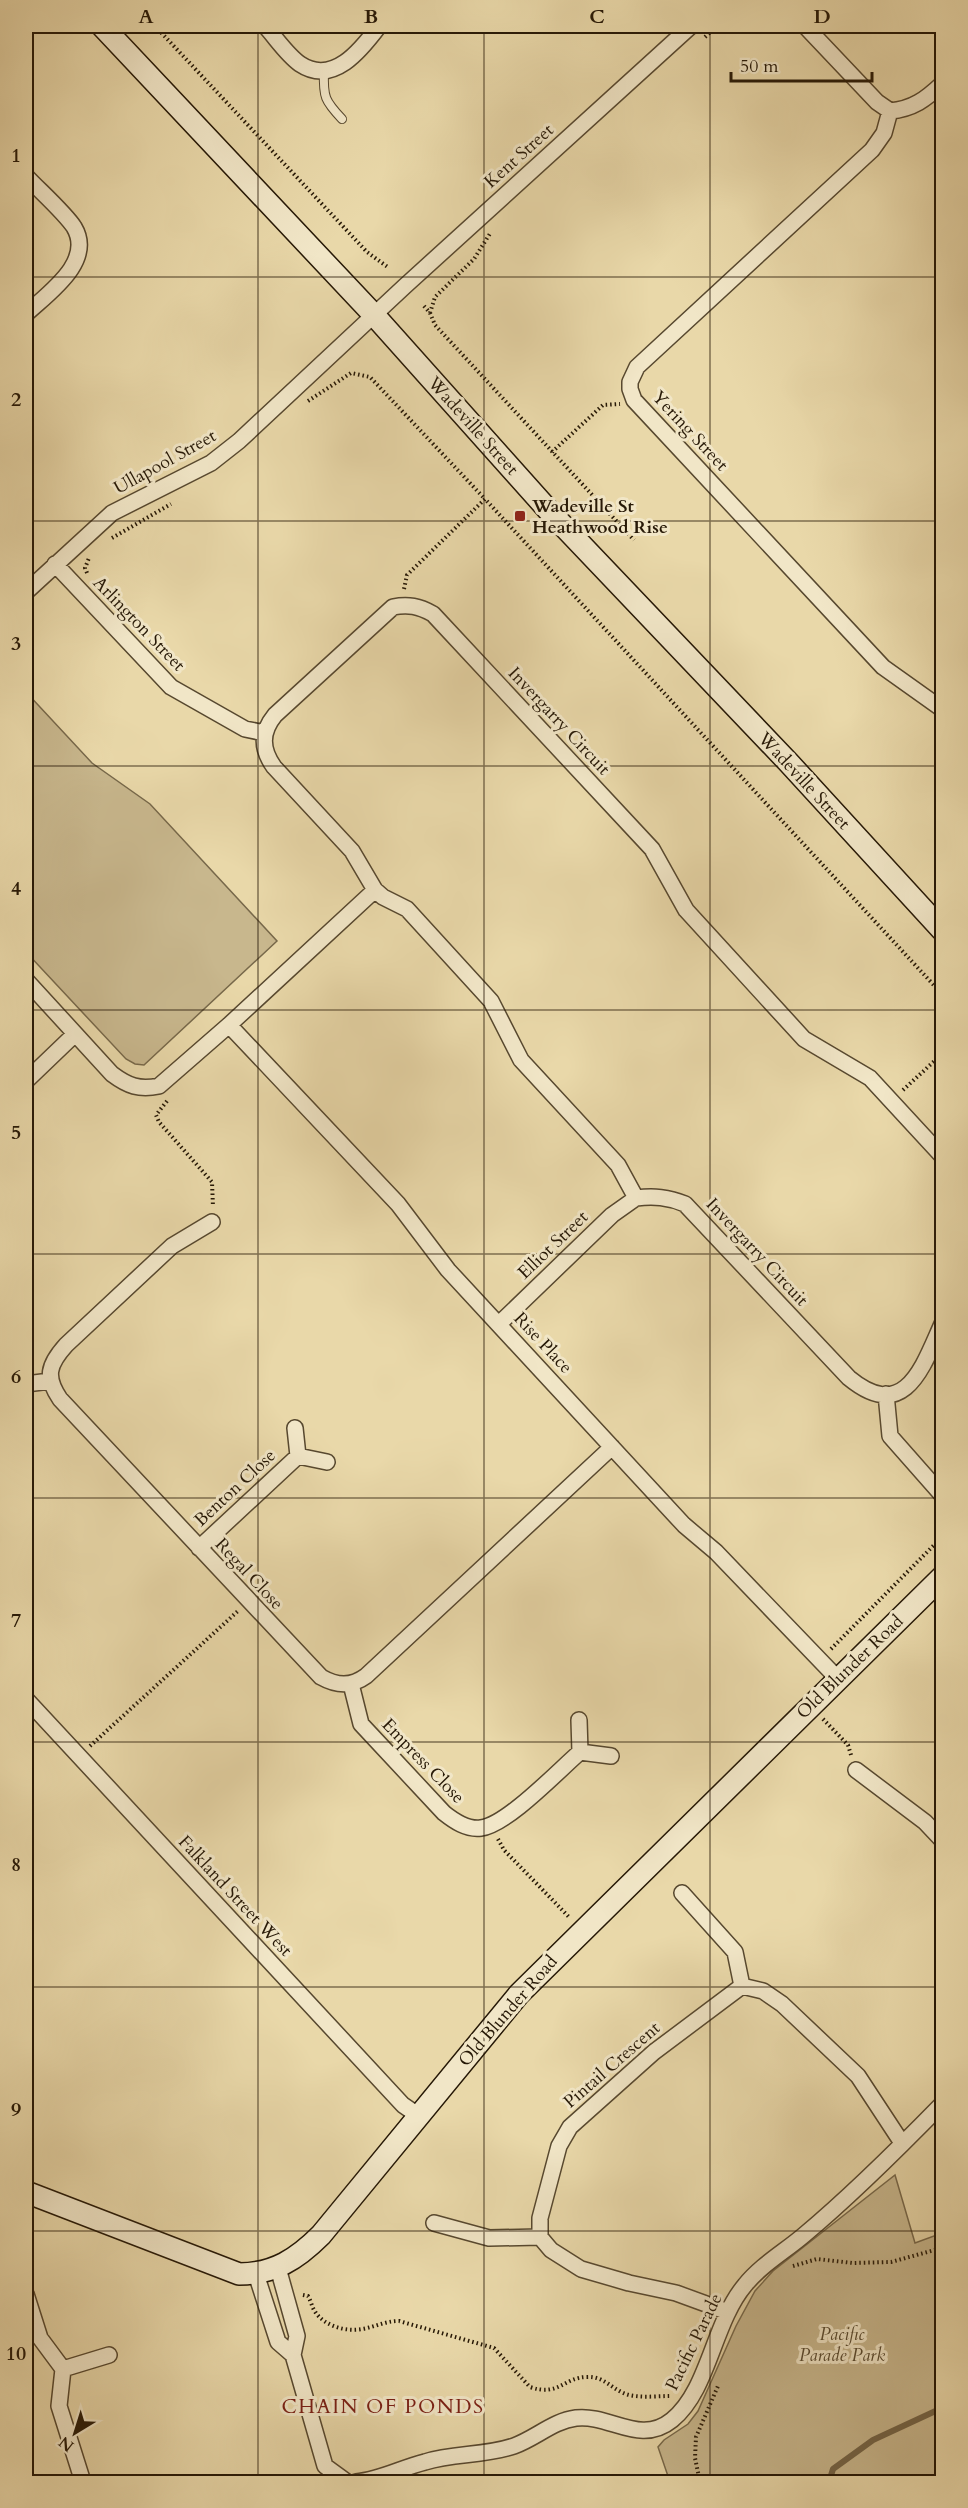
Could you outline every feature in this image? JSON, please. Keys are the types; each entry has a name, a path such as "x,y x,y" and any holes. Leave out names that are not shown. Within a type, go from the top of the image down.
{"main road":[{"name":"Wadeville Street","path":"102,26 374,315 550,512 789,763 942,930"},
{"name":"Old Blunder Road","path":"26,2193 239,2274 256,2274 278,2268 301,2255 321,2235 519,1994 942,1577"}],"street":[{"path":"265,26 299,63 313,70 324,72 338,68 364,45 379,26"},
{"name":"Kent Street","path":"374,315 691,26"},
{"path":"805,26 877,102 890,111 907,109 919,104 942,84"},
{"name":"Yering Street","path":"890,111 884,133 872,150 637,367 630,382 631,394 634,400 883,667 942,709"},
{"path":"26,176 75,228 80,247 77,258 66,276 26,314"},
{"name":"Ullapool Street","path":"26,592 112,513 211,463 239,441 374,315"},
{"name":"Arlington Street","path":"55,564 171,687 245,729 265,733"},
{"path":"401,605 385,613 275,715 266,727 263,744 266,757 352,851 375,890 383,897 407,909 491,1001 521,1060 618,1165 636,1198"},
{"name":"Invergarry Circuit","path":"401,605 422,608 433,614 652,849 686,910 804,1039 870,1078 942,1156"},
{"path":"26,980 112,1074 128,1086 145,1089 159,1086 173,1076 375,890"},
{"name":"Rise Place","path":"229,1025 398,1204 448,1270 684,1525 716,1552 838,1679"},
{"path":"26,1081 75,1034"},
{"name":"Invergarry Circuit","path":"636,1198 663,1197 685,1204 849,1378 870,1392 886,1394"},
{"name":"Elliot Street","path":"499,1324 612,1215 636,1198"},
{"path":"26,1384 50,1381 53,1362 66,1346 172,1246 212,1222"},
{"path":"942,1324 920,1373 903,1390 886,1394 890,1436 942,1495"},
{"name":"Regal Close","path":"50,1381 60,1399 248,1602 321,1677 331,1683 351,1684"},
{"name":"Benton Close","path":"295,1428 298,1456"},
{"path":"351,1684 366,1676 612,1447"},
{"name":"Benton Close","path":"199,1548 298,1456"},
{"name":"Benton Close","path":"298,1456 327,1462"},
{"name":"Empress Close","path":"351,1684 361,1724 444,1813 455,1822 469,1827 482,1828 491,1825"},
{"name":"Falkland Street West","path":"26,1699 403,2105 419,2116"},
{"path":"579,1720 580,1752"},
{"path":"491,1825 507,1816 580,1752 611,1756"},
{"path":"856,1770 925,1822 942,1840"},
{"path":"682,1893 735,1952 742,1986 763,1991 782,2004 858,2076 902,2143"},
{"name":"Pintail Crescent","path":"540,2237 540,2218 559,2146 570,2127 654,2052 742,1986"},
{"name":"Pacific Parade","path":"356,2482 369,2481 426,2461 493,2451 515,2445 557,2423 577,2418 598,2419 630,2430 652,2431 671,2421 690,2401 728,2312 744,2285 804,2235 942,2104"},
{"path":"434,2223 489,2238 540,2237 551,2250 580,2269 676,2293 728,2312"},
{"path":"278,2268 297,2336 293,2355 325,2466 347,2482"},
{"path":"256,2274 278,2342 293,2355"},
{"path":"26,2294 40,2338 63,2369 59,2406 83,2482"},
{"path":"63,2369 109,2355"}],"lane":[{"path":"324,72 323,94 342,119"}],"path":[{"path":"155,26 367,252 389,268"},
{"path":"700,41 717,26"},
{"path":"430,313 435,297 474,259 494,227"},
{"path":"424,306 435,325 634,540"},
{"path":"300,409 351,373 358,372 370,377 942,994"},
{"path":"552,452 603,405 619,404 631,394"},
{"path":"401,605 407,576 485,499"},
{"path":"108,540 177,501"},
{"path":"88,578 85,568 91,553"},
{"path":"891,1101 942,1054"},
{"path":"172,1097 156,1115 159,1122 212,1182 212,1222"},
{"path":"820,1660 942,1537"},
{"path":"78,1756 248,1602"},
{"path":"810,1706 848,1745 856,1770"},
{"path":"491,1825 504,1850 582,1931"},
{"path":"789,2267 817,2259 853,2263 891,2262 942,2248"},
{"path":"288,2300 308,2296 314,2311 322,2320 339,2328 358,2330 383,2322 399,2321 494,2348 530,2387 537,2390 551,2391 584,2377 590,2377 603,2380 629,2395 676,2396 708,2410"},
{"path":"700,2482 694,2458 696,2437 721,2378"}],"green space":[{"path":"26,692 92,763 150,804 277,941 144,1065 135,1064 126,1059 26,952"},
{"name":"Pacific Parade Park","path":"895,2175 915,2243 942,2233 942,2482 670,2482 658,2447 664,2440 688,2424 698,2411 736,2326 755,2291 773,2271"}],"waterway":[{"path":"829,2482 833,2469 873,2440 942,2408"}],"place":[{"name":"Wadeville St Heathwood Rise","path":"520,516"}],"district":[{"name":"CHAIN OF PONDS","path":"383,2406"}]}
